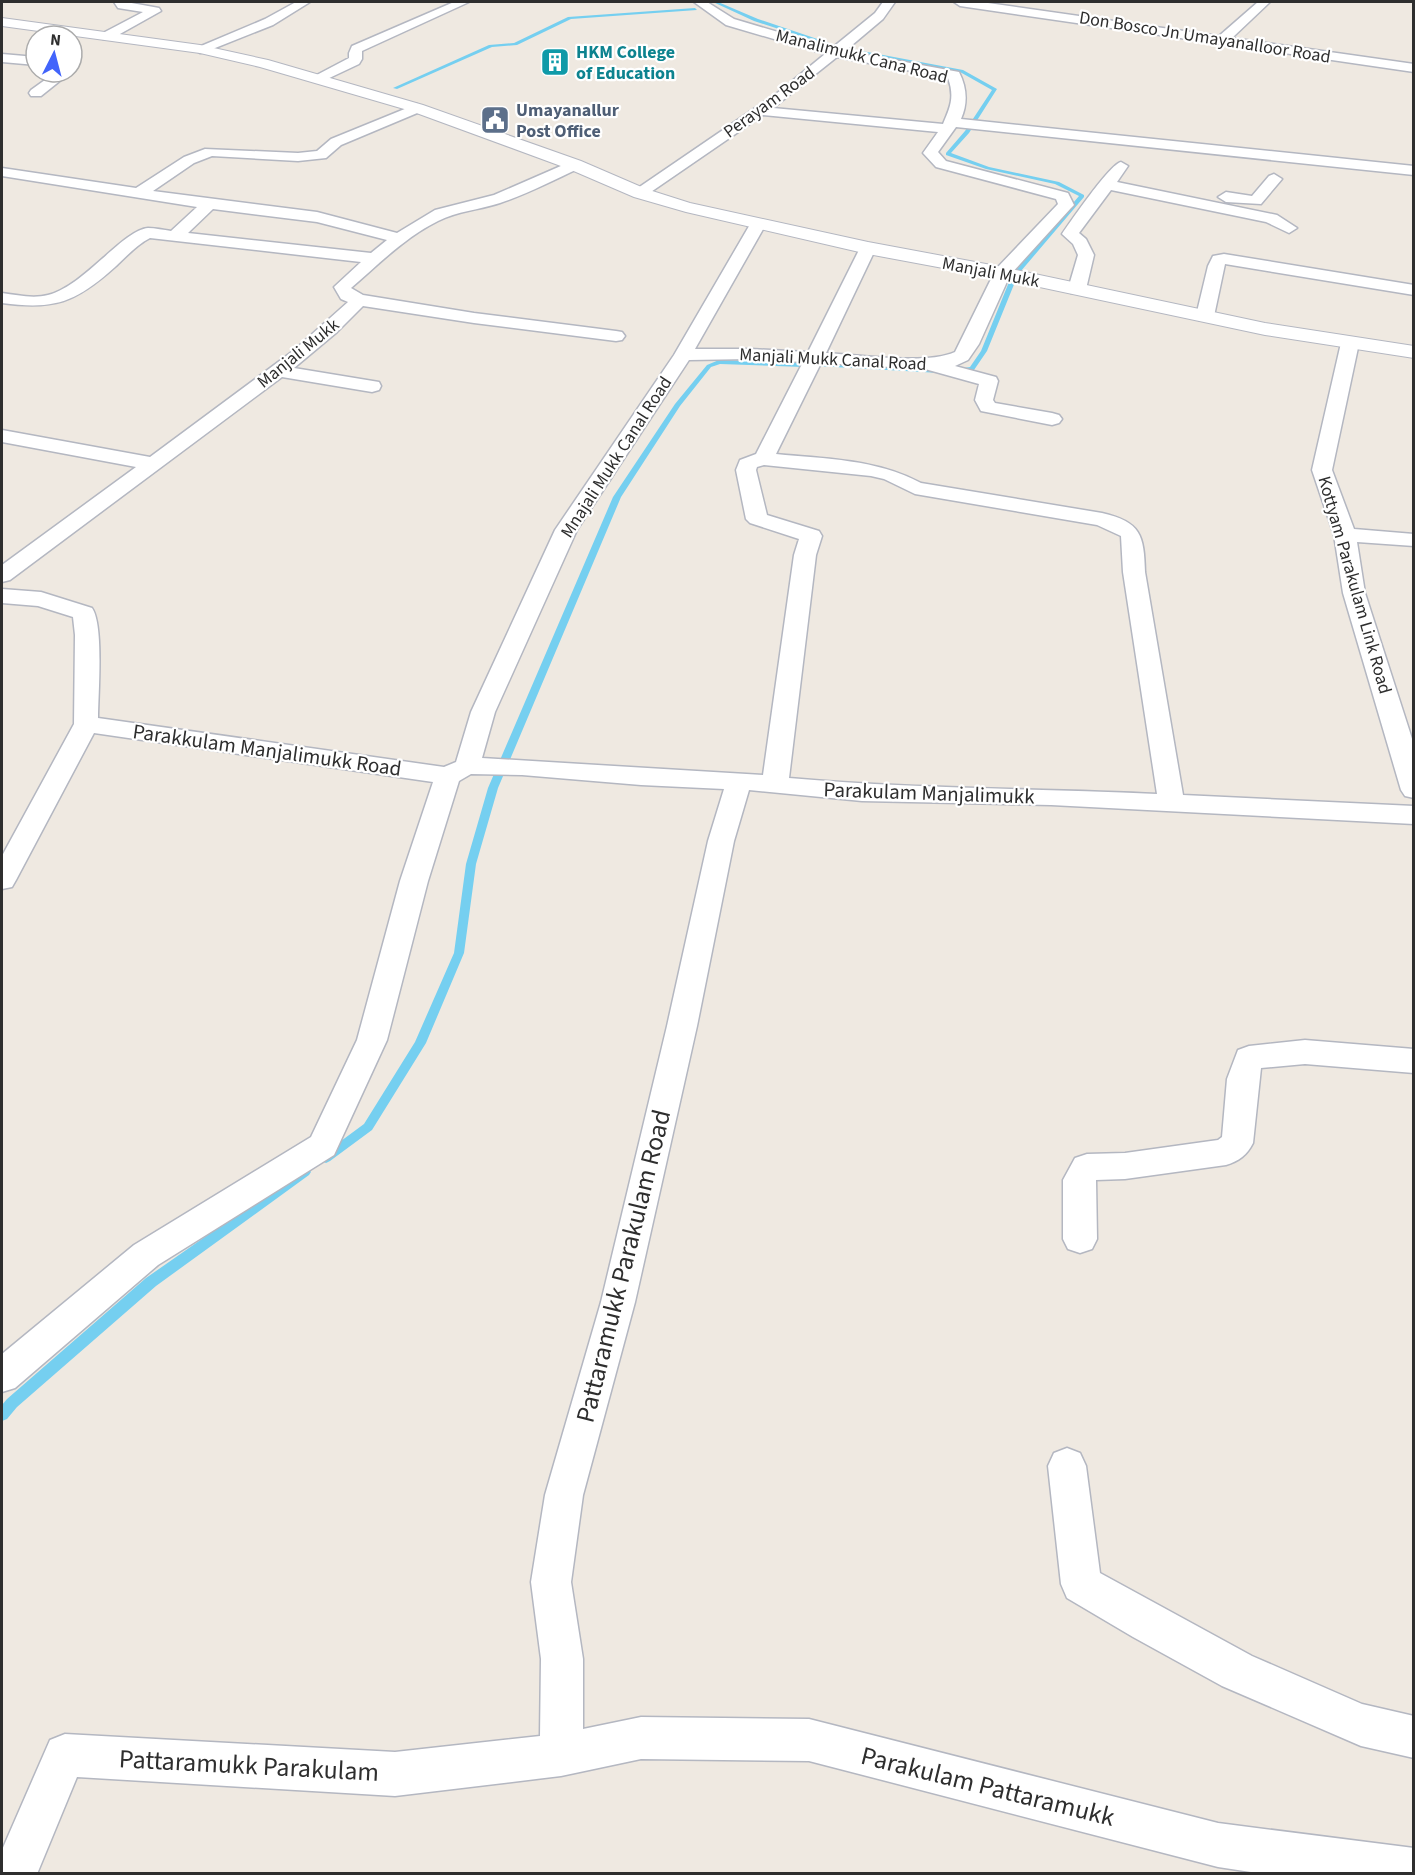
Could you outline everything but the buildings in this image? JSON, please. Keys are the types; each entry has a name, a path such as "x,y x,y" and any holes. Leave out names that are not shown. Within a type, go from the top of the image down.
{"street":[{"path":"107,36 155,11 122,5 120,2"},
{"path":"200,49 269,22 304,2"},
{"path":"318,78 354,61 355,53 363,46 463,2"},
{"name":"Manalimukk Cana Road","path":"700,2 730,22 835,53 954,75 961,88 959,111 930,153 941,164 1063,196 1066,205 1002,273"},
{"name":"Perayam Road","path":"640,193 785,94 879,16 889,2"},
{"name":"Don Bosco Jn Umayanalloor Road","path":"960,2 1413,68"},
{"path":"1221,41 1264,2"},
{"name":"Manjali Mukk","path":"2,22 200,49 318,78 417,108 575,165 640,193 686,207 868,248 1002,273 1265,329 1413,352"},
{"path":"2,58 24,60"},
{"path":"36,93 48,84"},
{"path":"141,192 198,155 210,152 298,157 321,154 336,142 417,108"},
{"path":"760,111 949,126 1413,171"},
{"name":"Manjali Mukk","path":"2,575 277,371 347,314 359,300 347,295 342,287 399,238 432,217 499,198 575,165"},
{"path":"1077,289 1086,255 1080,242 1070,234 1121,166"},
{"path":"2,172 209,204 317,217 399,238"},
{"path":"1217,207 1227,196 1256,201 1274,179"},
{"path":"1106,184 1271,218 1289,228"},
{"path":"176,235 209,204"},
{"name":"Mnajali Mukk Canal Road","path":"2,1376 146,1255 323,1146 372,1040 414,881 466,769 483,712 566,530 683,355 759,224"},
{"path":"2,298 35,302 65,296 78,289 117,257 135,238 148,233 377,259"},
{"path":"764,459 868,248"},
{"path":"1205,316 1216,266 1219,260 1224,259 1413,291"},
{"name":"Manjali Mukk Canal Road","path":"683,355 751,354 928,364 949,362 962,356 970,344 1002,273"},
{"path":"359,300 474,318 616,336"},
{"name":"Kottyam Parakulam Link Road","path":"1350,343 1322,470 1344,536 1354,593 1413,790"},
{"path":"928,364 989,381 984,400 988,407 1052,419"},
{"path":"277,371 372,386"},
{"path":"2,436 154,464"},
{"path":"775,785 805,555 811,536 757,519 746,470 747,464 753,460 764,459 871,470 891,475 915,488 1102,519 1126,527 1132,535 1134,572 1170,803"},
{"path":"1344,536 1413,540"},
{"path":"2,596 41,599 84,613 87,635 86,724 2,880"},
{"name":"Parakkulam Manjalimukk Road","path":"86,724 466,769"},
{"name":"Parakulam Manjalimukk","path":"466,769 522,767 641,777 739,781 862,793 1170,803 1413,815"},
{"name":"Pattaramukk Parakulam Road","path":"561,1755 562,1659 551,1582 564,1495 618,1302 682,1026 721,842 739,781"},
{"path":"1080,1239 1079,1180 1087,1167 1125,1166 1226,1152 1237,1143 1243,1079 1249,1058 1305,1052 1375,1056 1413,1061"},
{"path":"1067,1466 1081,1584 1147,1623 1237,1671 1361,1725 1413,1737"},
{"name":"Parakulam Pattaramukk","path":"561,1755 641,1738 809,1740 1218,1845 1413,1871"},
{"name":"Pattaramukk Parakulam","path":"14,1874 64,1755 395,1774 561,1755"}],"waterway":[{"path":"715,2 756,20 833,45"},
{"path":"395,88 491,46 515,44 570,18 695,9"},
{"path":"846,49 961,71 995,90 967,132 948,154 988,168 1057,183 1082,196 1019,270"},
{"path":"960,370 972,369 984,351 1012,282"},
{"path":"326,1158 368,1127 420,1043 459,953 471,864 493,788 617,497 677,405 709,366 719,362 803,365"},
{"path":"819,365 940,371"},
{"path":"2,1415 12,1403 151,1282 305,1172"}],"place":[{"name":"HKM College of Education","path":"555,62"},
{"name":"Umayanallur Post Office","path":"495,120"}]}
